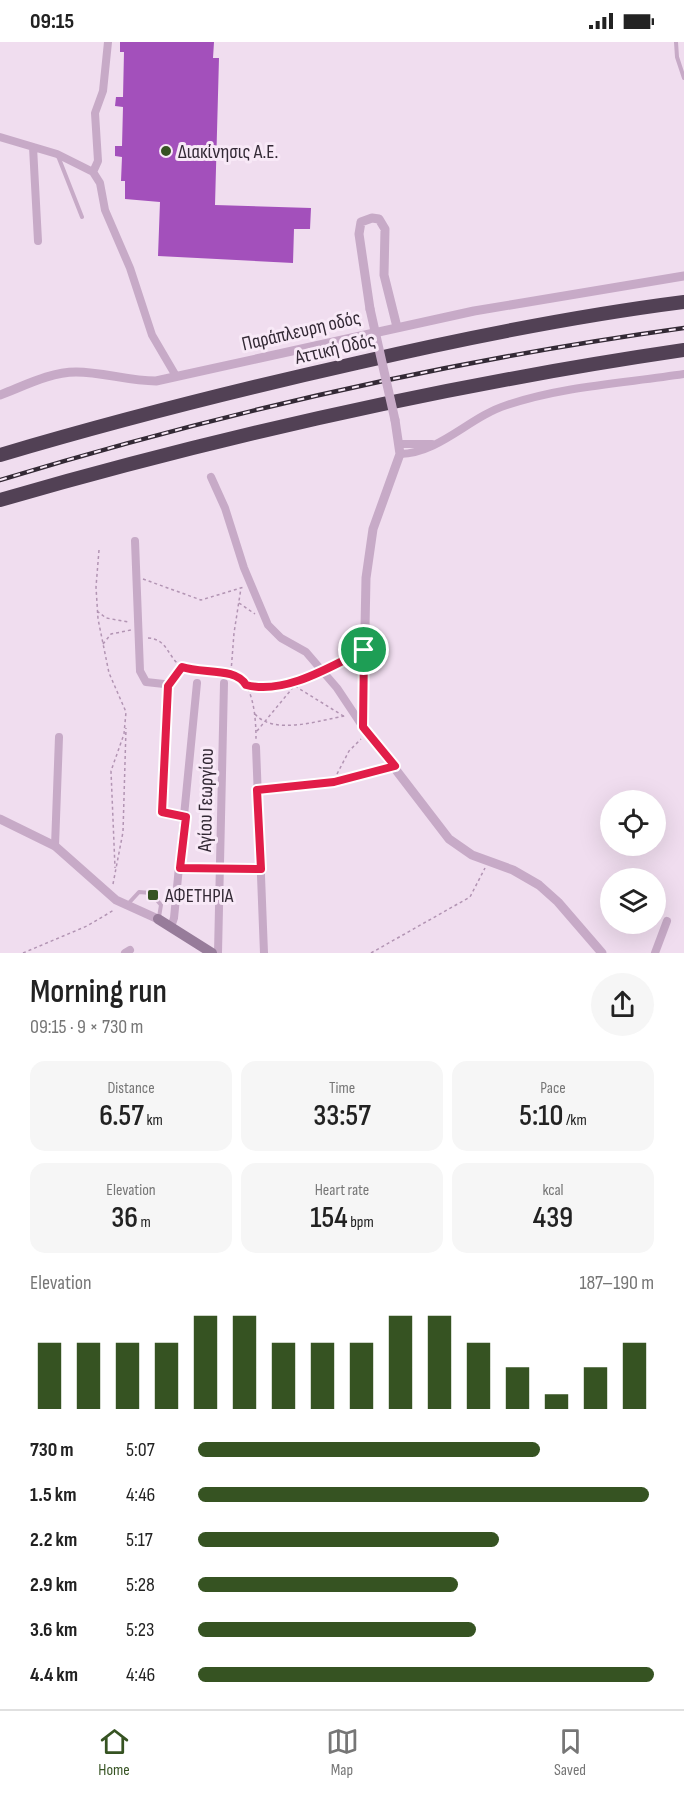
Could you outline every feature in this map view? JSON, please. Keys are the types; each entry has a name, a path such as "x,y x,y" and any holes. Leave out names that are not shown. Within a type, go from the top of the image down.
{"highway":[{"name":"Αττική Οδός","path":"0,455 229,393 456,340 625,309 684,302"},
{"path":"0,500 177,451 312,418 462,388 684,350"}],"main road":[{"path":"158,919 212,953"}],"street":[{"path":"93,172 98,161 95,113 103,91 108,42"},
{"path":"0,137 57,154 93,172 100,183 105,210 130,268 152,335 176,376"},
{"path":"33,147 38,241"},
{"path":"363,727 366,578 370,541 399,449 395,420 370,309 359,234 361,222 372,218 379,219 386,228 384,275 397,327"},
{"name":"Παράπλευρη οδός","path":"0,395 50,376 74,372 134,381 176,376 397,327 684,276"},
{"path":"399,449 434,444 483,414 511,403 684,374"},
{"path":"211,477 225,508 246,586 271,630 306,652 322,670 449,840 472,855 513,870 544,889 602,953"},
{"path":"135,541 141,678 152,684 169,687 162,812 186,817"},
{"path":"171,927 186,817 197,683"},
{"name":"Αγίου Γεωργίου","path":"218,953 224,683"},
{"path":"55,846 60,736"},
{"path":"256,747 264,953"},
{"path":"257,790 334,782 395,766"},
{"path":"0,819 55,846 110,896 124,905 158,919"},
{"path":"180,868 261,869"},
{"path":"655,953 667,921"}],"lane":[{"path":"676,42 684,78"},
{"path":"57,154 82,217"},
{"path":"124,905 139,892 151,892 160,905 158,919"}],"path":[{"path":"99,550 97,610 109,673 123,702 125,724 123,832 110,896"},
{"path":"137,578 151,579 201,600 246,586"},
{"path":"231,673 238,602 246,586"},
{"path":"238,602 263,618"},
{"path":"97,610 106,618 158,640 182,667 198,672 231,673 246,685 272,687 290,682 364,650"},
{"path":"103,645 111,634 120,631 138,631"},
{"path":"169,687 182,667"},
{"path":"256,731 301,678"},
{"path":"290,682 345,717"},
{"path":"246,685 254,714 256,747"},
{"path":"254,714 264,722 295,724 355,715"},
{"path":"115,868 111,771 125,724"},
{"path":"334,782 349,751 360,741 363,727"},
{"path":"371,953 470,897 489,861"},
{"path":"23,953 87,926 124,905"}],"building":[{"name":"Διακίνησις Α.Ε.","path":"120,42 214,42 213,58 219,58 215,205 311,208 310,229 294,229 293,263 158,256 160,202 125,199 125,181 121,181 122,157 115,156 115,146 122,146 123,107 115,106 116,97 123,97 124,52 120,52"}],"railway":[{"path":"0,480 169,432 339,390 511,356 684,328"}],"place":[{"name":"Διακίνησις Α.Ε.","path":"166,151"},
{"name":"ΑΦΕΤΗΡΙΑ","path":"153,895"}],"route":[{"path":"364,650 363,727 395,766 334,782 257,790 261,869 180,868 186,817 162,812 168,686 182,667 198,672 230,672 237,675 246,685 272,687 295,681 364,650"}]}
